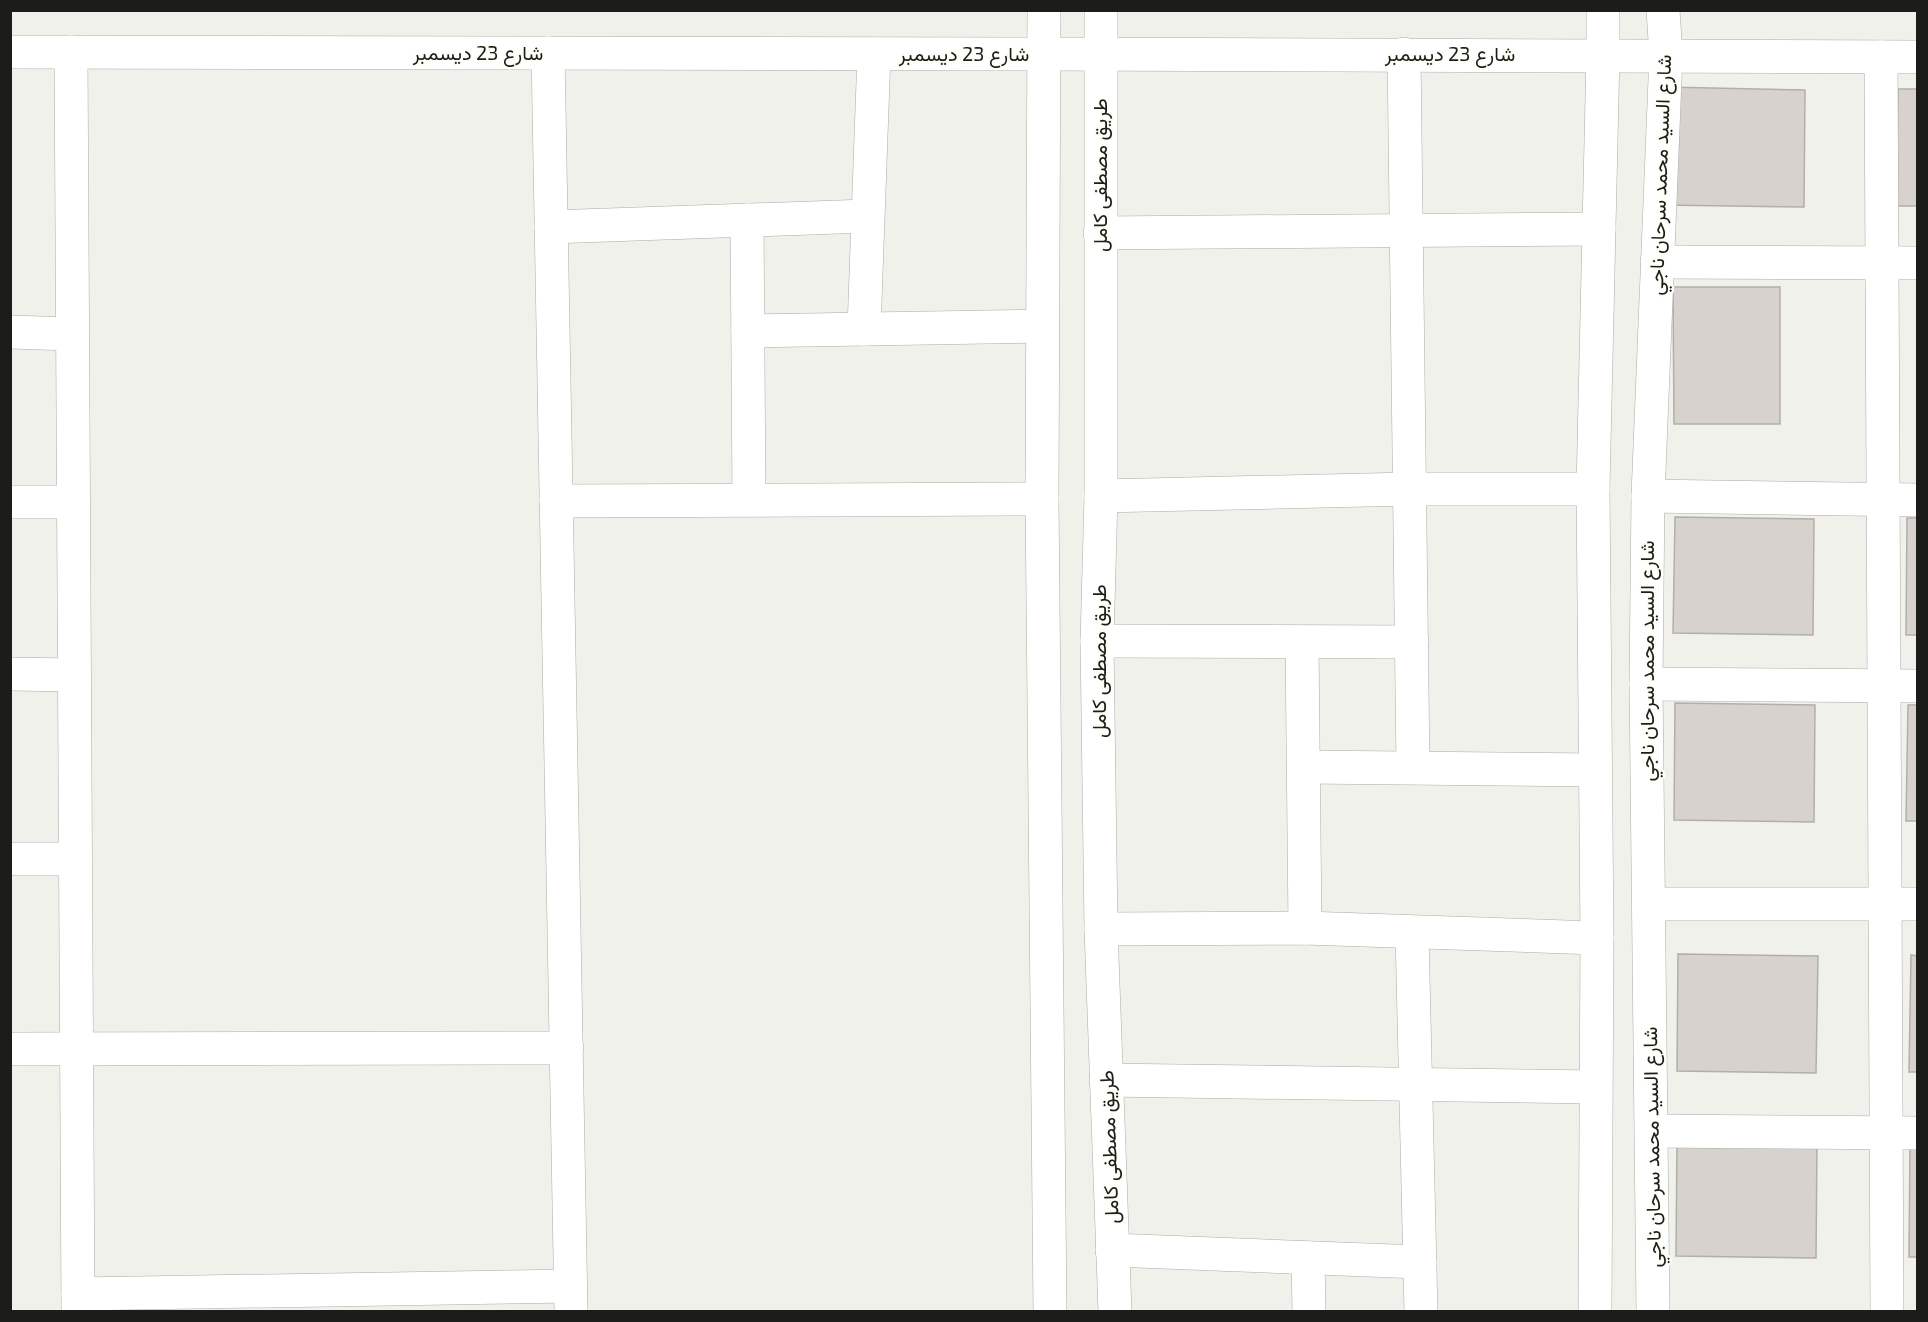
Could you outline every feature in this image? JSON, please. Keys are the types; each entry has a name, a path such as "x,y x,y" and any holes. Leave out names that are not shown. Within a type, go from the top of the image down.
{"street":[{"path":"1044,10 1042,499 1050,1311"},
{"name":"طريق مصطفى كامل","path":"1101,10 1101,496 1097,641 1101,930 1115,1311"},
{"path":"1595,1311 1597,938 1593,770 1593,489 1604,10"},
{"name":"شارع السيد محمد سرحان ناجي","path":"1653,1311 1646,684 1648,496 1666,55 1663,10"},
{"name":"شارع 23 ديسمبر","path":"10,52 1603,54 1917,57"},
{"path":"71,52 78,1302 571,1299 548,53"},
{"path":"864,329 874,54"},
{"path":"1404,54 1413,767"},
{"path":"1881,57 1884,904 1902,1133 1887,1311"},
{"path":"552,227 867,216"},
{"path":"747,220 749,500"},
{"path":"1100,233 1599,229"},
{"path":"1658,262 1917,263"},
{"path":"748,331 1042,326"},
{"path":"10,332 72,334"},
{"path":"1101,496 1410,489 1593,489"},
{"path":"1648,496 1917,500"},
{"path":"556,501 1042,499"},
{"path":"10,502 73,502"},
{"path":"1097,641 1412,642"},
{"path":"1302,642 1305,928"},
{"path":"10,674 74,675"},
{"path":"1646,684 1917,686"},
{"path":"1304,767 1593,770"},
{"path":"10,858 75,859"},
{"path":"1649,904 1917,904"},
{"path":"1101,930 1305,928 1597,938"},
{"path":"1412,933 1421,1311"},
{"path":"10,1049 567,1048"},
{"path":"1106,1080 1595,1087"},
{"path":"1652,1131 1902,1133"},
{"path":"1112,1250 1420,1262"},
{"path":"1308,1258 1309,1311"}],"building":[{"path":"1665,87 1805,90 1804,207 1664,205"},
{"path":"1898,89 1918,89 1918,206 1896,206"},
{"path":"1673,287 1780,287 1780,424 1674,424"},
{"path":"1675,517 1814,519 1813,635 1673,633"},
{"path":"1907,518 1918,518 1918,635 1906,635"},
{"path":"1675,703 1815,705 1814,822 1674,820"},
{"path":"1908,705 1918,705 1918,821 1906,821"},
{"path":"1678,954 1818,956 1816,1073 1677,1071"},
{"path":"1911,955 1918,956 1918,1072 1909,1072"},
{"path":"1677,1139 1817,1141 1816,1258 1676,1256"},
{"path":"1910,1141 1918,1141 1918,1257 1909,1257"}]}
